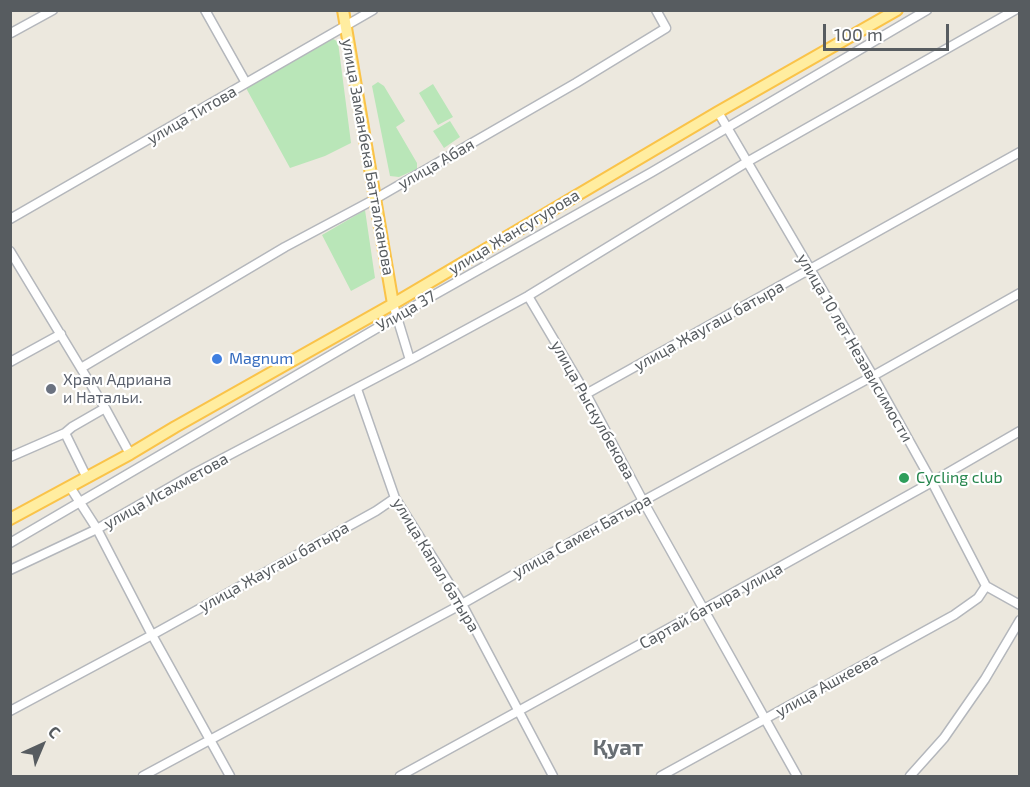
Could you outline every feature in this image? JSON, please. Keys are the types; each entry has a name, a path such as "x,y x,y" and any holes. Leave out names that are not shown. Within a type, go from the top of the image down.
{"main road":[{"name":"улица Заманбека Батталханова","path":"343,10 393,304"},
{"name":"улица Жансугурова","path":"10,519 130,454 393,304 718,112 897,10"}],"street":[{"path":"11,33 52,10"},
{"path":"205,10 246,83"},
{"name":"улица Титова","path":"10,219 373,10"},
{"name":"улица Абая","path":"81,368 285,247 375,199 576,83 666,28 656,10"},
{"name":"Улица 37","path":"10,543 425,300 652,172 927,10"},
{"path":"357,389 528,296 747,162 1014,10"},
{"name":"улица 10 лет Независимости","path":"718,112 873,376 986,586"},
{"name":"улица Жаугаш батыра","path":"586,394 1020,152"},
{"path":"10,251 105,408 130,454"},
{"name":"улица Самен Батыра","path":"143,777 462,604 643,501 1020,293"},
{"name":"улица Рыскулбекова","path":"528,296 586,394 797,777"},
{"path":"393,304 410,360"},
{"path":"10,362 61,334"},
{"name":"улица Капал батыра","path":"357,389 395,498 462,604 553,777"},
{"name":"улица Исахметова","path":"230,777 97,529 195,473 357,389"},
{"path":"10,457 65,433 105,408"},
{"name":"Сартай батыра улица","path":"400,777 1020,431"},
{"path":"65,433 87,477"},
{"path":"10,570 97,529 70,487"},
{"name":"улица Жаугаш батыра","path":"152,635 376,511 395,498"},
{"path":"986,586 1020,605"},
{"name":"улица Ашкеева","path":"661,777 954,615 978,598 986,586"},
{"path":"910,777 944,738 985,679 1020,620"},
{"path":"10,711 152,635"}],"green space":[{"path":"332,38 338,42 351,143 325,156 290,168 246,88"},
{"path":"378,82 384,86 405,121 396,127 417,163 417,169 399,177 390,176 372,86"},
{"path":"433,84 453,117 438,125 419,93"},
{"path":"450,121 460,137 444,148 433,131"},
{"path":"365,210 375,278 351,291 322,235"}],"place":[{"name":"Magnum","path":"217,359"},
{"name":"Храм Адриана и Натальи.","path":"51,389"},
{"name":"Cycling club","path":"904,478"}],"district":[{"name":"Қуат","path":"618,748"}]}
